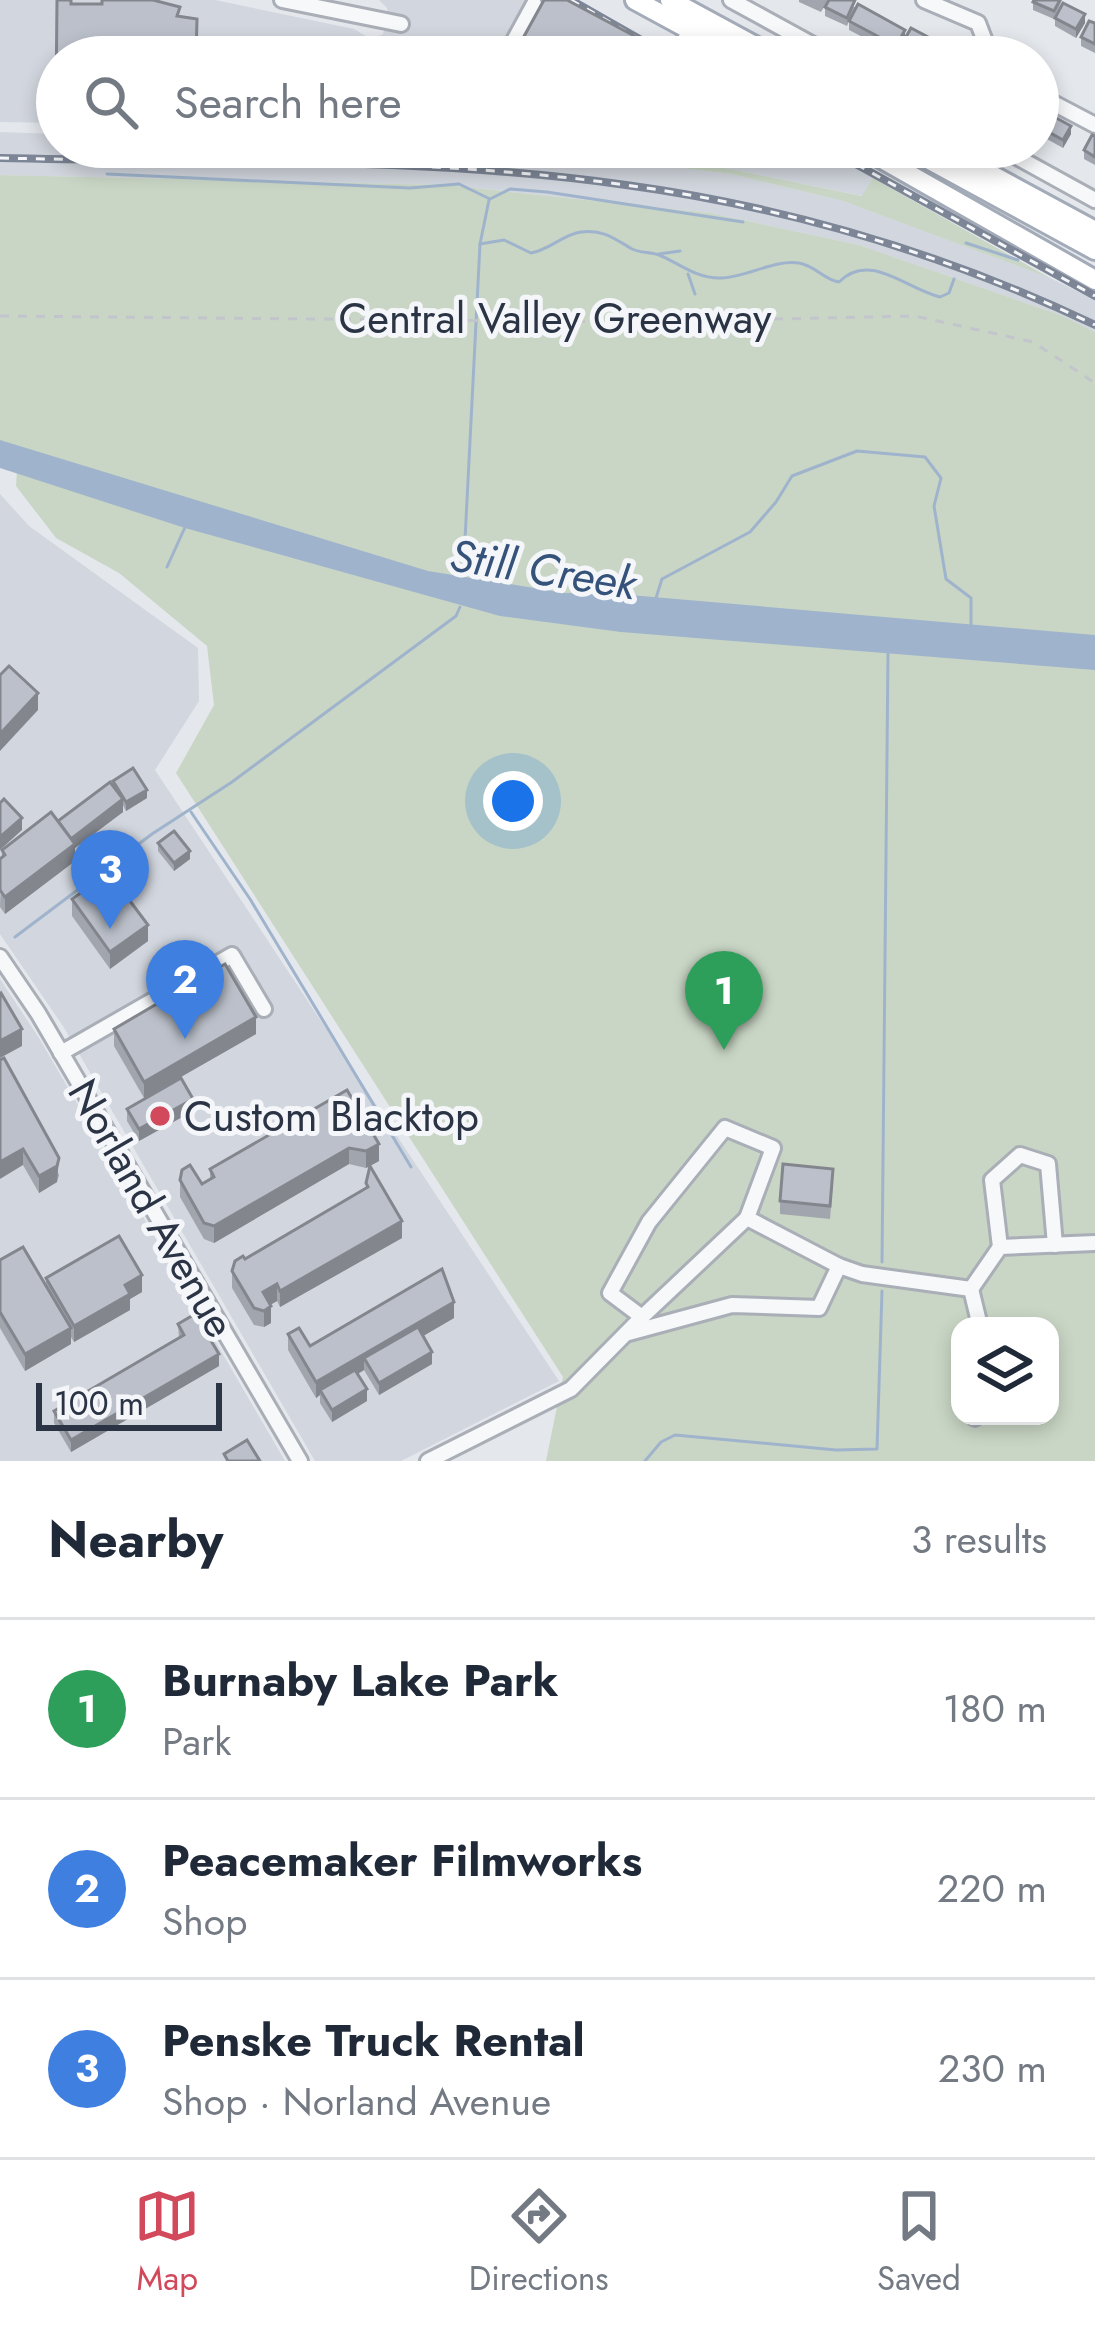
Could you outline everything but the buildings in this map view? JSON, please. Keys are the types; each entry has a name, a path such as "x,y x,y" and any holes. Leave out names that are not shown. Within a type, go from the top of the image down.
{"main road":[{"path":"670,0 736,36"},
{"path":"638,2 679,36"},
{"path":"638,2 701,36"},
{"path":"898,168 1095,280"},
{"path":"945,168 1095,250"},
{"path":"979,168 1095,231"}],"street":[{"path":"282,0 401,24"},
{"path":"731,0 797,36"},
{"path":"925,0 978,23 983,36"},
{"path":"516,36 534,4"},
{"path":"1059,106 1095,125"},
{"path":"1037,168 1095,200"},
{"path":"62,1053 232,955 264,1010"},
{"name":"Norland Avenue","path":"0,957 62,1053 300,1461"},
{"path":"428,1461 571,1389 747,1218 773,1148 725,1128 649,1222 610,1293 642,1317"},
{"path":"978,1317 971,1289 1000,1247 992,1180 1020,1155 1048,1164 1055,1245"},
{"path":"747,1218 862,1274 971,1289"},
{"path":"1000,1247 1095,1243"},
{"path":"625,1334 731,1305 819,1308 839,1266"}],"path":[{"name":"Central Valley Greenway","path":"0,316 465,321 915,316 1033,342 1095,383"}],"shaded area":[{"path":"0,0 215,0 354,29 366,36 36,36 36,123 0,122"},
{"path":"379,0 560,0 624,36 378,36 389,23 387,8"},
{"path":"0,132 36,133 36,168 681,168 731,174 843,201 1048,277 1095,300 1095,332 1063,316 859,245 710,213 445,185 0,175"},
{"path":"725,168 855,168 873,178 863,196"},
{"path":"0,494 29,526 198,648 199,701 155,770 559,1381 401,1461 315,1461 63,1026 0,934"},
{"path":"0,979 39,1038 285,1461 0,1461"}],"green space":[{"path":"681,168 725,168 862,196 873,178 1050,278 843,201 731,174"},
{"path":"0,175 445,185 710,213 859,245 1063,316 1095,332 1095,1461 546,1461 563,1377 176,773 214,705 207,646 119,573 56,538 16,486 18,456 0,450"}],"water":[{"path":"0,440 428,571 565,593 1095,635 1095,670 621,632 500,616 185,528 0,468"}],"waterway":[{"path":"107,174 410,188 459,184 490,199 510,189 547,192 743,222"},
{"path":"480,244 489,200"},
{"name":"Still Creek","path":"463,579 480,244 504,240 531,253 589,231 710,277 799,263 839,282 851,273 876,271 940,297 949,293 954,279"},
{"path":"966,243 1018,260"},
{"path":"659,254 680,251"},
{"path":"688,274 695,294"},
{"name":"Still Creek","path":"655,601 662,579 750,532 792,476 857,451 925,457 941,478 934,506 946,579 971,598 971,624"},
{"path":"167,567 186,525"},
{"path":"15,937 456,616 460,607"},
{"path":"882,1262 888,652"},
{"path":"191,812 250,899 411,1167"},
{"path":"645,1461 661,1442 675,1435 836,1450 877,1449 882,1291"}],"railway":[{"path":"571,0 634,36"},
{"path":"0,158 36,158"},
{"path":"451,168 626,185 747,206 925,256 1095,325"},
{"path":"863,168 1095,296"}],"place":[{"name":"Penske Truck Rental","path":"110,929"},
{"name":"Peacemaker Filmworks","path":"185,1039"},
{"name":"Burnaby Lake Park","path":"724,1050"},
{"name":"Custom Blacktop","path":"160,1116"}]}
